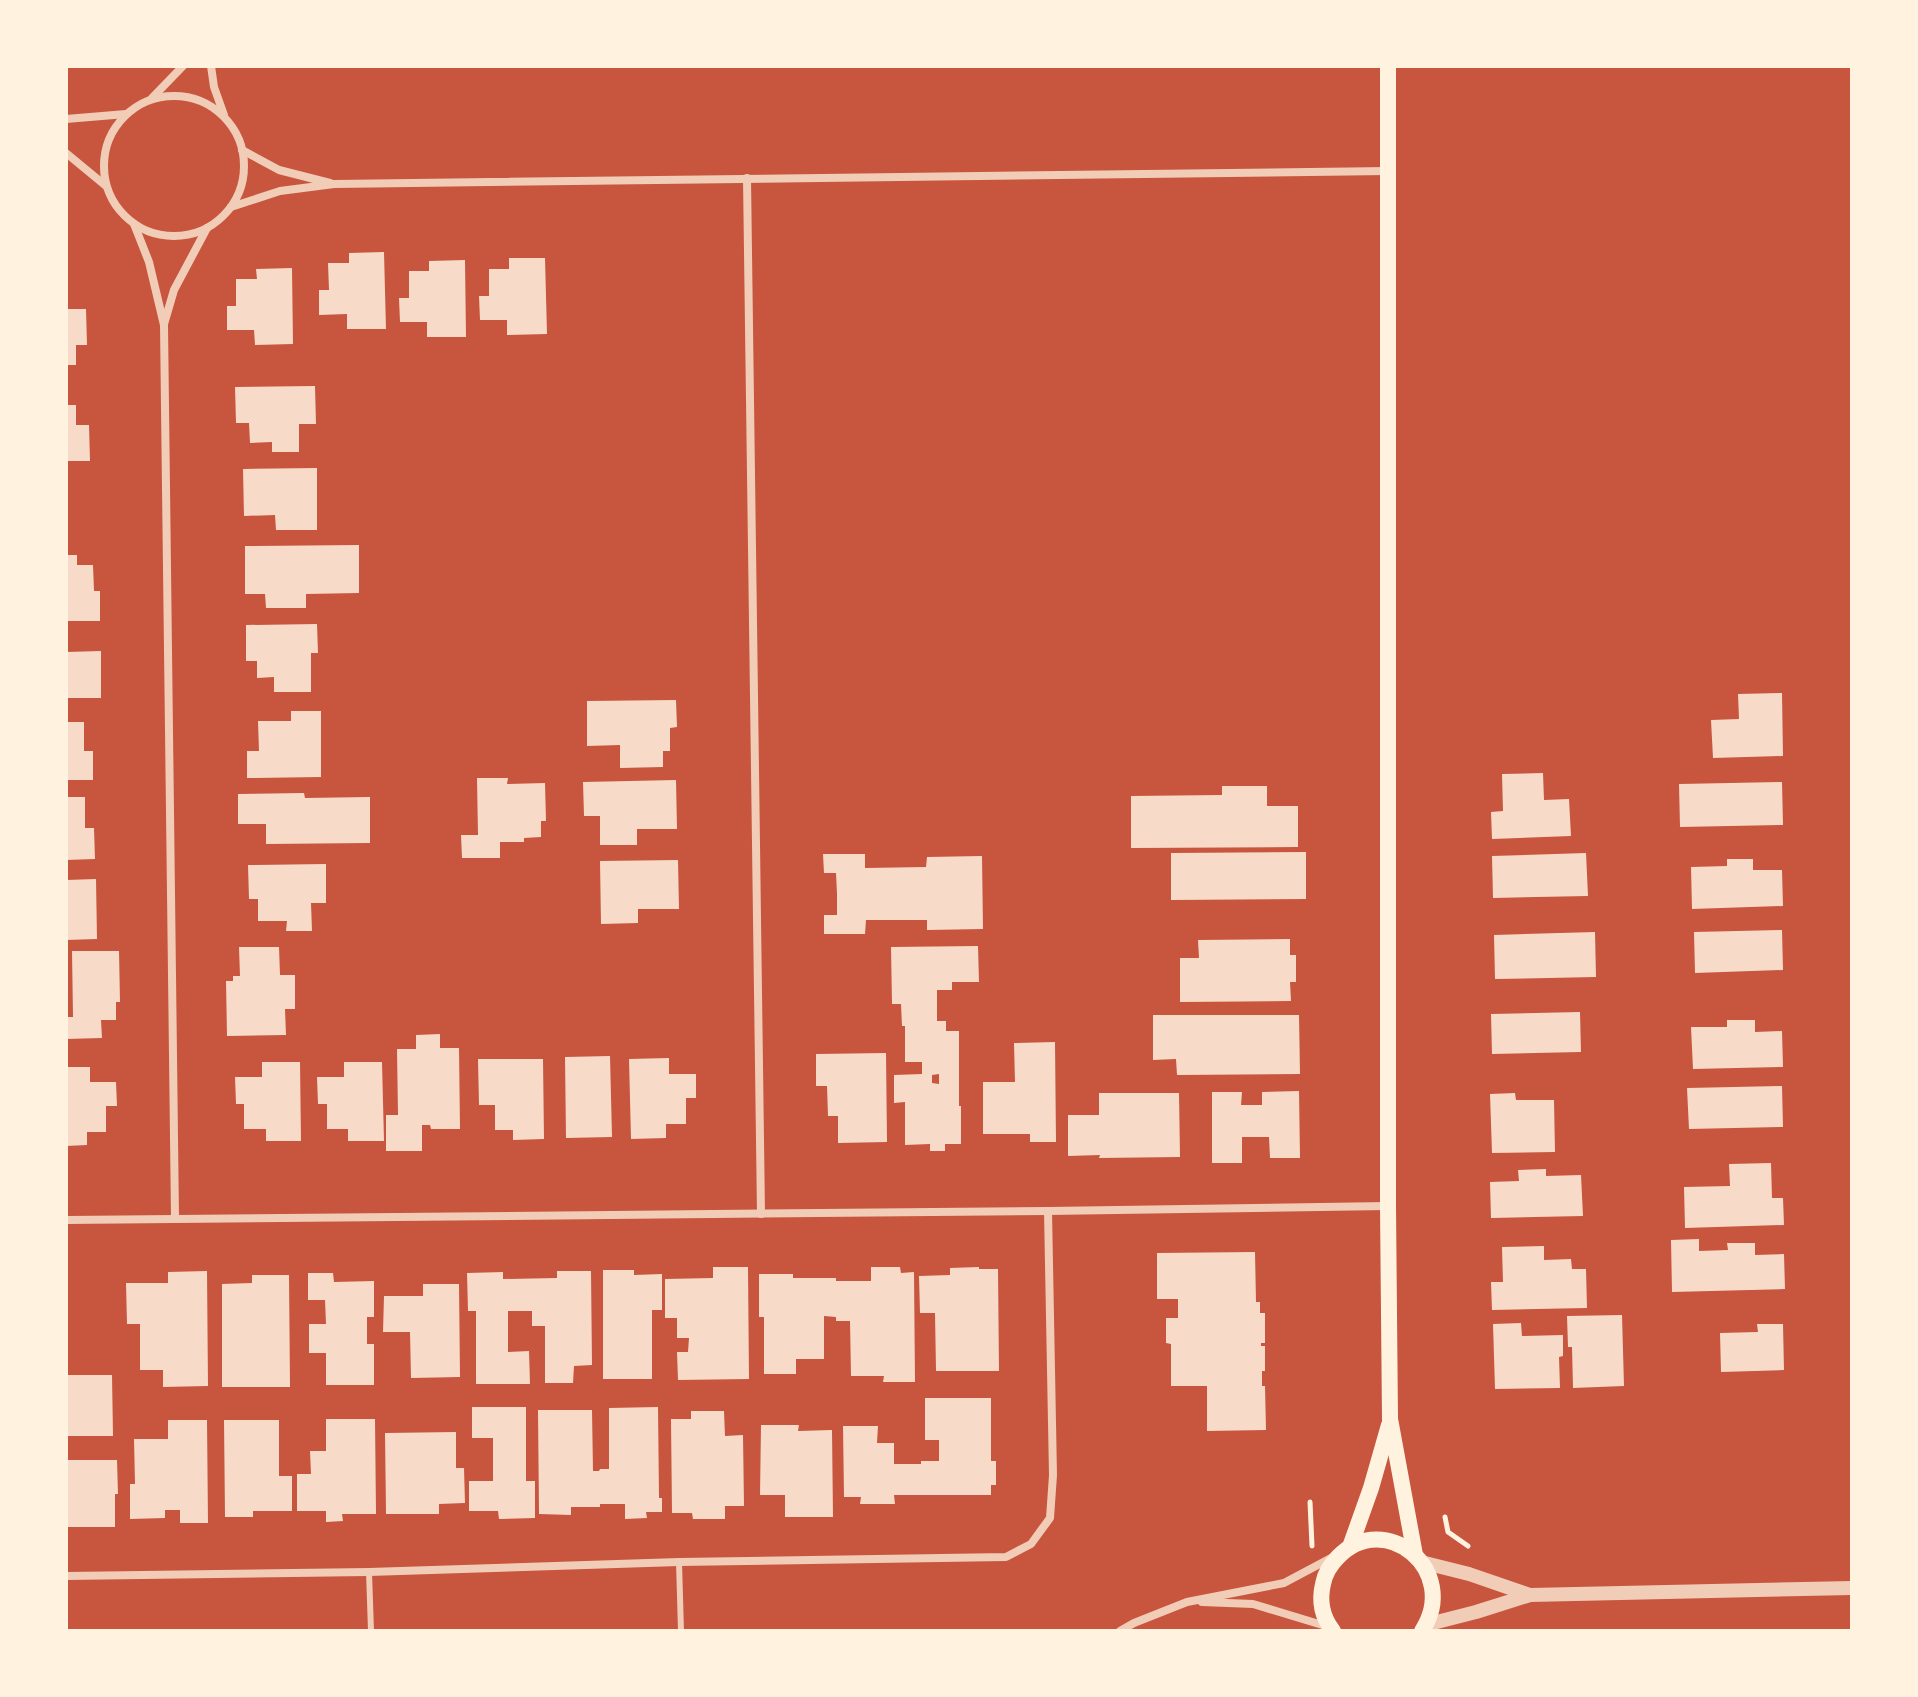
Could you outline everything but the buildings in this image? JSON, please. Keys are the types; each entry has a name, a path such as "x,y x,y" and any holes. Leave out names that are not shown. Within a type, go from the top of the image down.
{"main road":[{"path":"1388,66 1390,1419 1418,1558"},
{"path":"1346,1549 1371,1488 1390,1419"},
{"path":"1332,1629 1323,1612 1323,1579 1331,1564 1346,1549 1377,1540 1404,1547 1418,1558 1430,1576 1432,1610 1424,1628"}],"street":[{"path":"152,99 171,95 191,97 210,105 225,117 236,132 242,150 244,169 241,189 231,207 221,219 189,235 170,237 151,233 134,224 113,201 106,187 103,167 105,147 113,129 126,114 152,99 183,66"},
{"path":"211,66 214,87 225,117"},
{"path":"66,119 126,114"},
{"path":"242,150 279,170 334,184"},
{"path":"66,153 106,187"},
{"path":"231,207 280,191 334,184 1389,171"},
{"path":"747,178 761,1214"},
{"path":"134,224 149,262 164,325 175,1218"},
{"path":"164,325 174,290 207,228"},
{"path":"66,1220 1388,1206"},
{"path":"66,1576 1006,1557 1031,1544 1050,1518 1053,1475 1048,1211"},
{"path":"1120,1631 1187,1602 1284,1583 1346,1549"},
{"path":"1418,1558 1530,1595"},
{"path":"1424,1628 1530,1595 1852,1588"},
{"path":"1187,1602 1253,1604 1332,1629"}],"lane":[{"path":"679,1562 681,1631"},
{"path":"369,1572 371,1631"}]}
